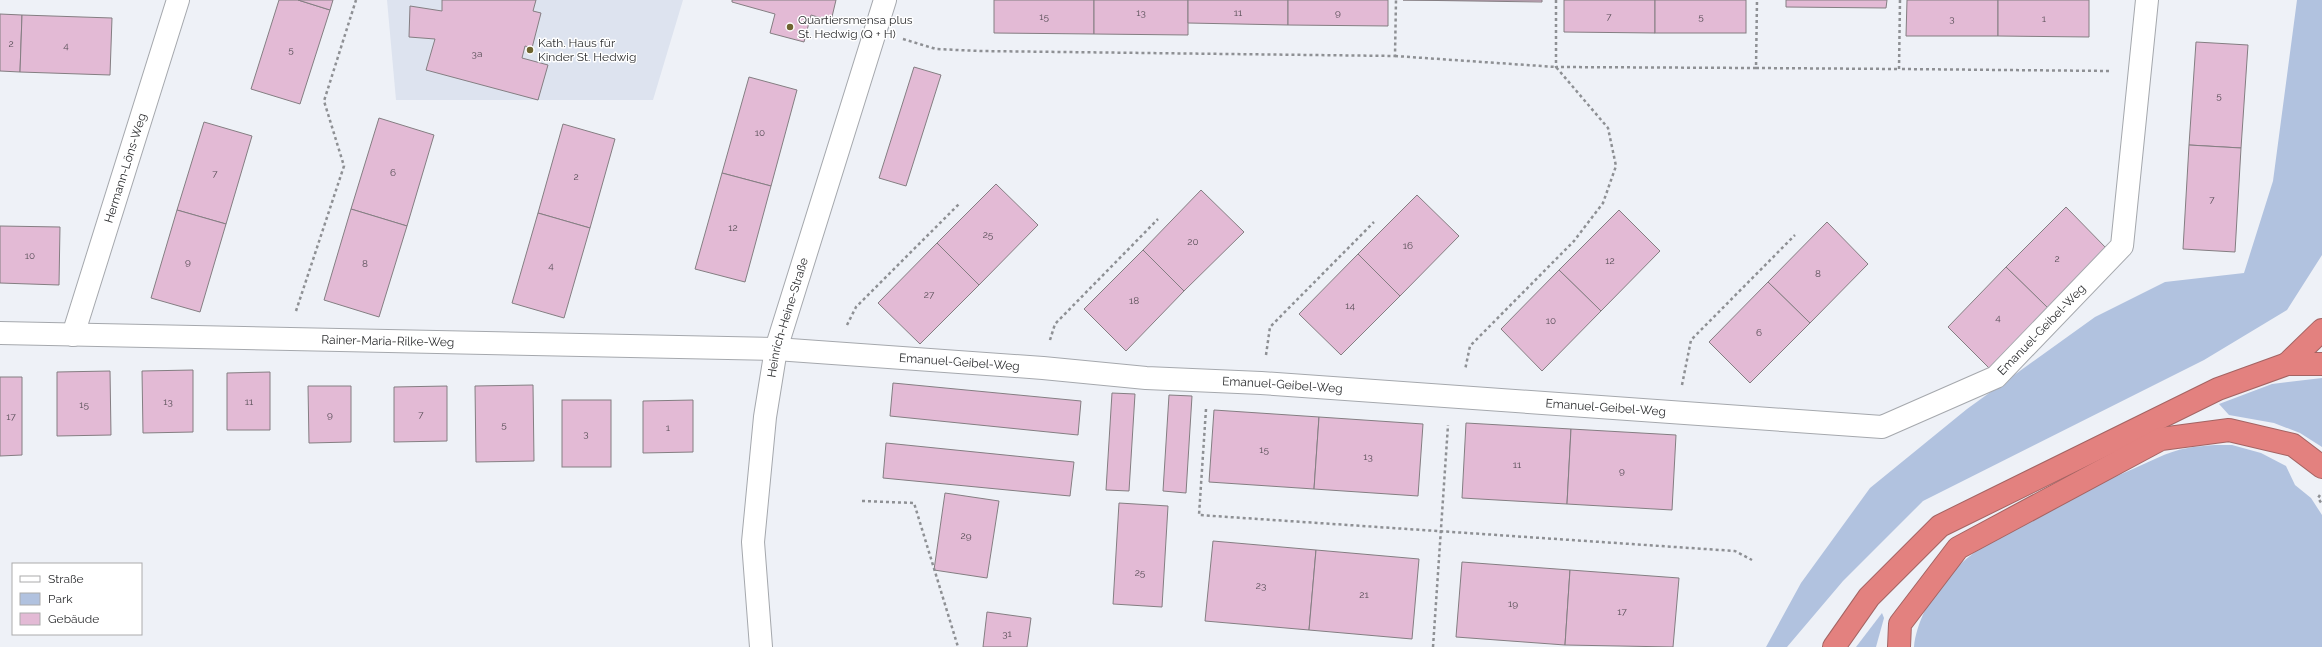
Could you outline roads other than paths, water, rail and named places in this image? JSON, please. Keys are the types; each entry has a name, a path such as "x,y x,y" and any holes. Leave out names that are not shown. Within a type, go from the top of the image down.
{"highway":[{"path":"2287,364 2322,330"},
{"path":"1834,647 1869,597 1940,526 2218,389 2287,364 2322,364"},
{"path":"1899,647 1900,624 1958,548 2161,439 2229,430 2293,445 2322,467"}],"street":[{"name":"Hermann-Löns-Weg","path":"73,335 178,0"},
{"name":"Heinrich-Heine-Straße","path":"760,640 753,542 765,417 776,349 885,0"},
{"name":"Emanuel-Geibel-Weg","path":"776,349 1882,428 1996,377 2122,246 2147,0"},
{"name":"Rainer-Maria-Rilke-Weg","path":"0,334 776,349"}],"place":[{"name":"Quartiersmensa plus St. Hedwig (Q + H)","path":"790,27"},
{"name":"Kath. Haus für Kinder St. Hedwig","path":"530,50"}]}
